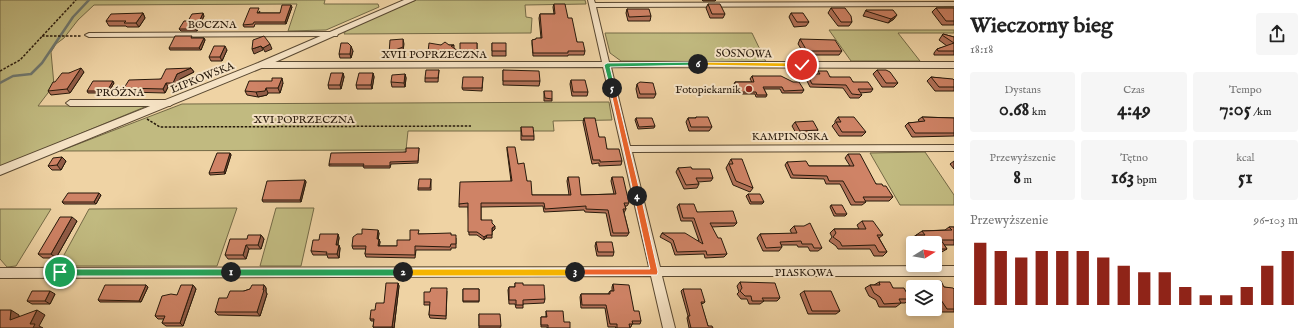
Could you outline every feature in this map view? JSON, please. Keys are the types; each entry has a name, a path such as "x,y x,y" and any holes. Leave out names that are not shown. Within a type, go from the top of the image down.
{"street":[{"name":"LIPKOWSKA","path":"0,171 170,103 411,0"},
{"path":"669,328 592,3 954,4"},
{"name":"BOCZNA","path":"89,35 334,34"},
{"name":"XVII POPRZECZNA","path":"261,65 607,65"},
{"name":"SOSNOWA","path":"607,65 954,65"},
{"name":"PRÓŻNA","path":"70,103 170,103"},
{"name":"KAMPINOSKA","path":"627,149 954,148"},
{"name":"PIASKOWA","path":"0,272 954,271"}],"path":[{"path":"0,71 20,60 76,0"},
{"path":"42,36 89,35"},
{"name":"XVI POPRZECZNA","path":"143,114 150,122 160,127 471,126"}],"shaded area":[{"path":"0,0 325,0 324,4 378,4 379,7 326,30 288,31 297,4 94,5 78,20 64,38 56,44 51,52 54,85 38,106 147,106 0,167"},
{"path":"416,0 585,0 586,4 525,5 526,17 532,18 531,33 344,34 346,30"},
{"path":"829,30 954,30 954,33 898,33 920,61 851,61"},
{"path":"605,33 752,33 766,62 621,61 610,53"},
{"path":"609,102 612,120 553,121 554,131 408,131 406,150 60,151 182,104"},
{"path":"925,152 954,195 954,205 900,205 870,153"},
{"path":"237,208 217,266 58,266 89,209"},
{"path":"276,208 314,208 301,266 260,266"},
{"path":"0,209 51,209 16,266 7,267 0,259"}],"building":[{"path":"554,4 565,4 568,18 572,18 577,42 583,42 585,51 568,51 568,53 533,53 532,40 542,38 540,14 555,14"},
{"path":"708,4 720,4 725,14 712,14"},
{"path":"282,5 291,5 285,22 254,22 253,24 243,25 250,8 259,8 257,13 280,13"},
{"path":"831,8 845,8 851,16 852,22 841,22"},
{"path":"936,8 954,8 954,21 946,21"},
{"path":"627,9 649,9 651,16 629,17"},
{"path":"866,10 893,10 897,15 891,19"},
{"path":"143,13 136,23 124,23 126,21 106,21 111,14"},
{"path":"203,13 196,29 179,29 184,21 188,21 192,14"},
{"path":"791,13 803,13 809,22 797,22"},
{"path":"942,35 954,37 954,43"},
{"path":"175,36 204,38 199,48 169,48"},
{"path":"264,36 270,44 263,48 261,46 252,49 253,40"},
{"path":"403,39 403,47 389,54 390,40"},
{"path":"800,39 835,40 842,51 807,51"},
{"path":"445,42 449,45 454,45 451,46 458,51 436,54 428,52 429,43 441,45"},
{"path":"341,43 348,43 351,46 350,54 339,54"},
{"path":"460,43 477,43 477,51 460,51"},
{"path":"492,43 506,43 506,51 492,51"},
{"path":"954,43 954,51 938,51 937,49"},
{"path":"214,46 225,46 220,57 209,57"},
{"path":"81,68 67,89 48,91 53,82 55,82 62,73 69,73"},
{"path":"191,68 177,74 173,83 166,83 163,89 124,88 129,80 161,79 166,69"},
{"path":"426,70 439,70 438,78 425,78"},
{"path":"503,70 539,71 540,81 503,81"},
{"path":"877,70 886,70 890,72 898,83 886,83"},
{"path":"818,71 827,71 830,77 850,77 853,82 868,82 873,89 858,89 862,95 852,94 846,85 812,84 807,74 820,74"},
{"path":"331,73 343,73 340,85 328,85"},
{"path":"359,73 373,73 371,85 356,85"},
{"path":"405,74 404,83 391,82 392,75"},
{"path":"752,76 781,76 793,82 799,82 804,90 784,91 782,87 763,87 767,95 757,95 756,92 740,92 735,82 754,82"},
{"path":"463,77 483,77 482,88 462,88"},
{"path":"931,77 953,79 954,87 939,87"},
{"path":"272,78 282,78 278,88 266,88 265,91 256,92 245,91 249,81 272,81"},
{"path":"571,80 585,80 588,92 573,92"},
{"path":"93,81 113,81 107,91 87,91"},
{"path":"640,82 653,83 656,94 640,94 637,84"},
{"path":"544,91 552,91 552,99 545,98"},
{"path":"708,117 712,127 691,127 688,118"},
{"path":"838,117 854,117 866,132 842,132 836,122 841,122"},
{"path":"922,117 954,118 954,133 915,133 908,123 925,121"},
{"path":"584,118 595,118 599,137 605,137 607,149 619,149 622,161 600,162 600,160 593,160"},
{"path":"636,118 652,118 655,126 639,127"},
{"path":"813,121 818,130 800,131 795,122"},
{"path":"521,127 533,127 534,136 522,136"},
{"path":"507,147 515,147 518,164 524,163 527,181 531,181 532,195 571,195 568,177 579,177 581,195 616,194 612,177 623,177 629,203 624,203 626,209 623,209 629,233 613,233 608,210 586,209 586,206 545,209 544,203 481,203 481,220 492,220 492,223 495,226 492,228 492,235 487,235 484,237 477,232 468,232 468,203 459,204 460,182 512,181"},
{"path":"406,148 419,148 418,161 390,162 390,166 329,164 331,153 406,152"},
{"path":"217,153 230,153 224,172 209,173"},
{"path":"848,154 860,154 876,184 886,186 893,197 863,197 866,202 855,202 843,181 829,181 827,176 793,175 787,162 806,161 809,166 854,166"},
{"path":"62,157 57,165 48,166 53,158"},
{"path":"731,159 742,159 753,188 736,181 729,164 733,164"},
{"path":"691,167 692,169 710,169 713,178 696,178 699,184 686,185 678,168"},
{"path":"419,179 431,179 430,188 418,188"},
{"path":"305,180 300,200 262,200 267,181"},
{"path":"68,193 99,193 94,202 62,202"},
{"path":"748,194 760,194 764,202 751,202"},
{"path":"679,204 694,204 697,212 733,211 737,223 710,223 718,238 721,238 727,254 707,255 706,251 677,252 673,240 662,233 685,233 703,244 694,218 683,218"},
{"path":"831,205 842,205 847,214 836,214"},
{"path":"60,217 72,217 51,254 38,254"},
{"path":"862,221 873,221 883,235 877,235 887,252 879,252 875,245 842,246 840,242 833,237 836,233 834,229 866,229"},
{"path":"810,223 822,248 814,248 812,244 802,244 801,241 780,242 782,247 766,248 760,234 797,233 794,226 804,226"},
{"path":"949,227 954,227 954,240 942,240 942,236 916,235 925,235 922,231 952,230"},
{"path":"362,229 378,230 378,246 397,246 397,240 410,240 410,230 419,230 418,234 451,233 451,235 456,235 456,244 451,244 450,247 415,246 415,255 365,254 366,246 352,246 353,237 357,234 362,234"},
{"path":"320,234 338,234 336,245 339,245 337,254 326,254 327,252 311,251 313,240 319,240"},
{"path":"248,235 261,235 258,245 246,245 243,255 225,255 230,239 247,239"},
{"path":"596,242 612,242 614,252 598,252"},
{"path":"942,242 947,249 942,249"},
{"path":"740,282 775,283 780,298 762,298 764,301 752,301 751,296 745,296 740,291 742,288"},
{"path":"879,282 890,282 893,288 904,288 906,292 906,299 899,299 901,303 884,304 880,297 874,293 870,285 880,285"},
{"path":"386,283 398,283 392,327 373,327 374,319 370,319 371,310 375,310 376,303 384,303"},
{"path":"515,283 523,283 523,285 544,285 545,299 523,300 523,305 516,305 516,300 509,300 509,287 515,287"},
{"path":"942,283 944,287 954,289 954,309 947,309 942,302"},
{"path":"613,284 629,285 634,311 639,311 641,321 632,321 633,324 629,324 630,328 617,328 617,324 610,324 606,305 582,305 581,294 610,294 610,291 614,291"},
{"path":"105,285 146,285 139,301 98,300"},
{"path":"181,285 193,285 180,323 162,323 165,316 155,316 162,296 171,294 177,295"},
{"path":"252,285 264,285 264,290 257,312 215,312 219,298 227,298 230,291 244,291 250,289"},
{"path":"431,288 447,288 446,316 429,315 430,302 424,302 424,292 430,292"},
{"path":"463,289 479,289 479,301 463,301"},
{"path":"683,289 701,289 705,302 701,302 708,326 712,326 713,328 691,328 688,316 690,316"},
{"path":"32,291 50,291 45,301 27,301"},
{"path":"804,291 831,291 840,311 812,311"},
{"path":"0,310 11,310 10,320 37,310 30,324 35,324 33,328 0,328"},
{"path":"546,311 563,311 564,322 570,322 570,328 548,328 548,325 541,325 541,317 547,317"},
{"path":"479,314 500,314 501,326 479,326"}],"waterway":[{"path":"0,83 13,76 31,74 42,63 73,17 89,0"}],"place":[{"name":"Fotopiekarnik","path":"749,89"}],"route":[{"path":"60,272 655,272 607,65 802,65"}]}
